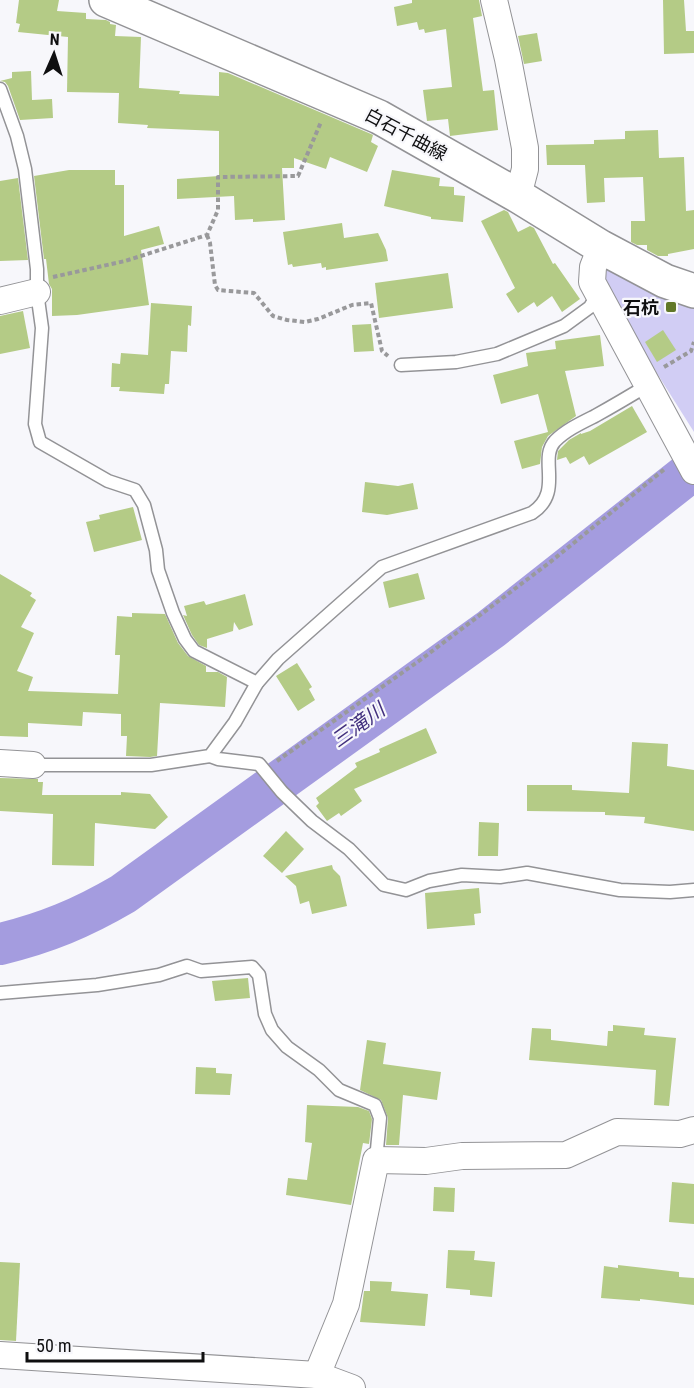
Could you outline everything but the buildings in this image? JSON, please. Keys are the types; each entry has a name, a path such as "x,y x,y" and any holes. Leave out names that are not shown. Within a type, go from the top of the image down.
{"main road":[{"name":"白石千曲線","path":"106,0 378,117 518,196 601,247 665,281 694,291"}],"street":[{"path":"494,0 525,148 525,169 518,196"},
{"path":"601,247 593,267 592,282 688,460"},
{"path":"0,301 37,292"},
{"path":"0,763 33,765"},
{"path":"317,1374 346,1304 376,1160 426,1161 462,1155 566,1155 617,1132 680,1134 694,1130"},
{"path":"0,1355 317,1374 352,1388"}],"lane":[{"path":"0,89 17,136 25,169 37,269 37,292 42,328 35,424 40,442 108,481 135,490 144,505 156,550 158,570 185,639 194,651 257,683"},
{"path":"401,365 456,362 497,354 564,326 590,307 598,294"},
{"path":"210,756 235,722 257,683 278,659 382,567 532,513 543,506 548,494 550,450 554,443 570,429 628,398 646,382"},
{"path":"33,765 151,765 210,756 259,764 282,792 312,821 349,849 384,885 406,890 429,881 462,875 500,877 527,873 620,890 670,892 694,890"},
{"path":"0,993 97,985 159,975 187,966 201,972 252,967 259,975 265,1014 272,1030 287,1047 319,1070 339,1090 375,1105 380,1118 376,1160"}],"path":[{"path":"332,96 298,176 218,177 218,210 207,235 210,243 214,285 218,290 255,293 273,316 287,320 305,322 352,305 371,303 382,351 401,365"},
{"path":"37,292 45,279 125,261 207,235"},
{"path":"646,382 691,351 694,342"},
{"path":"266,772 688,460"}],"shaded area":[{"path":"605,268 694,306 694,432 648,359 605,283"}],"waterway":[{"name":"三滝川","path":"0,944 63,924 123,894 491,629 694,469"}],"place":[{"name":"石杭","path":"671,307"}]}
